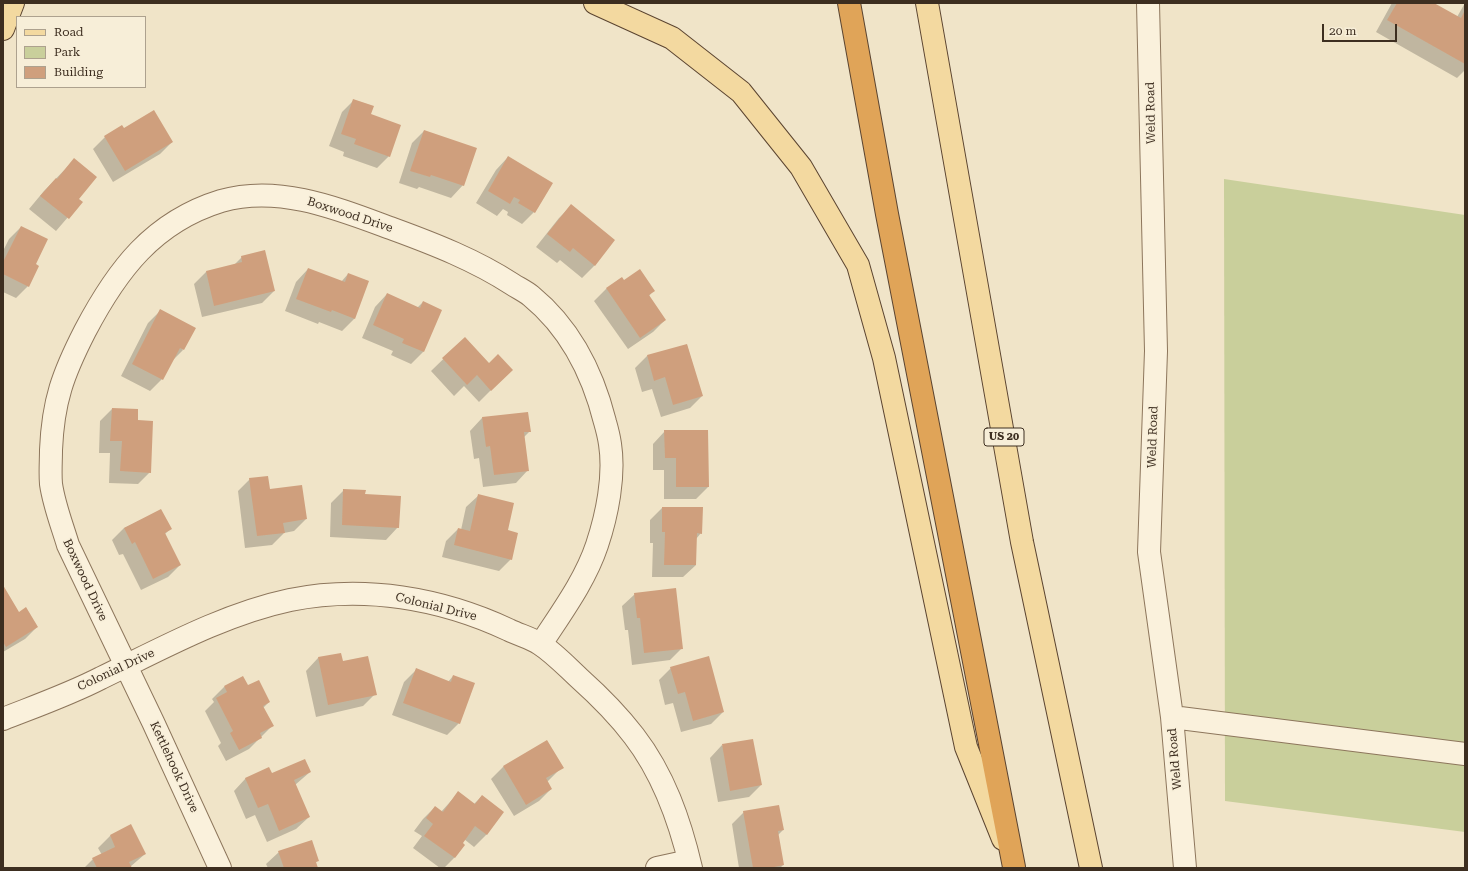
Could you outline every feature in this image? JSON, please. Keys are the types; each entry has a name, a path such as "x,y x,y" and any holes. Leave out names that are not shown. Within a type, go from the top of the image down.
{"highway":[{"path":"849,3 886,206 1014,867"}],"main road":[{"path":"3,29 13,3"},
{"path":"595,3 672,38 741,92 801,166 858,265 884,358 966,747 1014,867"},
{"name":"US 20","path":"927,3 1022,542 1091,868"}],"street":[{"name":"Weld Road","path":"1148,3 1156,351 1149,552 1172,717 1185,868"},
{"name":"Boxwood Drive","path":"126,666 73,557 58,515 51,484 51,455 52,425 58,395 66,370 97,308 119,274 138,251 169,225 191,213 222,201 248,196 281,196 309,200 358,216 472,260 531,296 554,319 570,339 585,364 600,400 611,445 611,479 607,511 596,547 583,578 541,644"},
{"name":"Colonial Drive","path":"3,719 89,684 195,633 248,612 290,600 333,595 373,594 410,598 465,612 492,622 541,644 599,696 634,736 660,776 676,815 690,864"},
{"name":"Kettlehook Drive","path":"126,666 186,792 220,868"},
{"path":"1172,717 1465,754"},
{"path":"657,868 690,864"}],"green space":[{"path":"1224,179 1465,215 1465,832 1225,801"}],"building":[{"path":"1397,3 1434,3 1461,18 1465,10 1465,64 1387,20"},
{"path":"353,99 374,106 371,114 401,125 390,157 354,144 356,139 341,134"},
{"path":"154,110 173,142 125,171 104,136 122,125 124,128"},
{"path":"424,130 477,148 464,186 431,175 430,177 410,171"},
{"path":"508,156 553,183 535,213 518,203 520,200 514,197 510,204 488,191"},
{"path":"74,158 97,177 79,199 83,202 69,219 40,196 56,178 57,179"},
{"path":"571,204 615,240 595,266 573,248 570,252 547,234"},
{"path":"21,226 48,239 36,264 39,266 29,287 3,274 3,262"},
{"path":"265,250 275,291 214,306 206,271 242,262 241,256"},
{"path":"308,268 345,282 348,273 369,281 355,319 296,299"},
{"path":"640,269 655,291 649,295 666,320 640,338 606,288 622,277 624,280"},
{"path":"387,293 420,308 423,301 442,310 424,352 402,343 404,339 373,325"},
{"path":"160,309 196,328 184,350 180,348 163,380 132,364"},
{"path":"465,337 489,363 498,354 513,370 491,391 477,375 467,385 442,358"},
{"path":"687,344 703,396 673,405 665,377 654,381 647,355"},
{"path":"112,408 138,409 138,420 153,421 151,473 120,471 122,441 110,441"},
{"path":"528,412 531,432 524,432 529,471 494,475 490,446 486,447 482,417"},
{"path":"664,430 708,430 709,487 676,487 676,458 665,458"},
{"path":"268,476 270,489 302,485 307,519 283,523 285,533 257,536 249,478"},
{"path":"343,489 366,490 365,494 401,496 399,528 342,525"},
{"path":"478,494 514,503 508,530 518,533 512,560 454,545 458,528 470,531"},
{"path":"662,507 703,507 702,534 697,533 696,565 664,565 665,532 662,532"},
{"path":"161,509 172,529 165,533 181,565 153,579 135,542 132,544 124,528"},
{"path":"3,585 19,612 26,607 38,627 6,647 3,642"},
{"path":"676,588 683,649 644,653 640,618 637,618 634,593"},
{"path":"341,653 343,661 368,656 377,695 328,705 318,657"},
{"path":"709,656 724,712 693,721 685,692 678,694 670,667"},
{"path":"416,668 451,682 453,675 475,683 460,724 403,703"},
{"path":"243,676 248,685 259,680 270,702 263,706 274,726 260,733 262,738 239,750 230,733 233,731 216,698 227,692 224,686"},
{"path":"753,739 762,785 730,791 722,744"},
{"path":"547,740 564,768 546,778 552,789 526,805 503,766"},
{"path":"305,759 311,772 294,780 310,817 279,831 268,804 258,808 245,778 269,767 272,773"},
{"path":"458,791 475,804 482,795 504,812 487,835 475,826 463,843 465,845 455,858 424,836 433,824 426,818 435,806 443,812"},
{"path":"779,805 784,830 778,831 784,865 769,868 753,868 743,811"},
{"path":"131,824 146,854 129,862 132,868 97,868 92,858 115,847 110,835"},
{"path":"312,840 319,861 316,862 318,868 284,868 278,851"}]}
